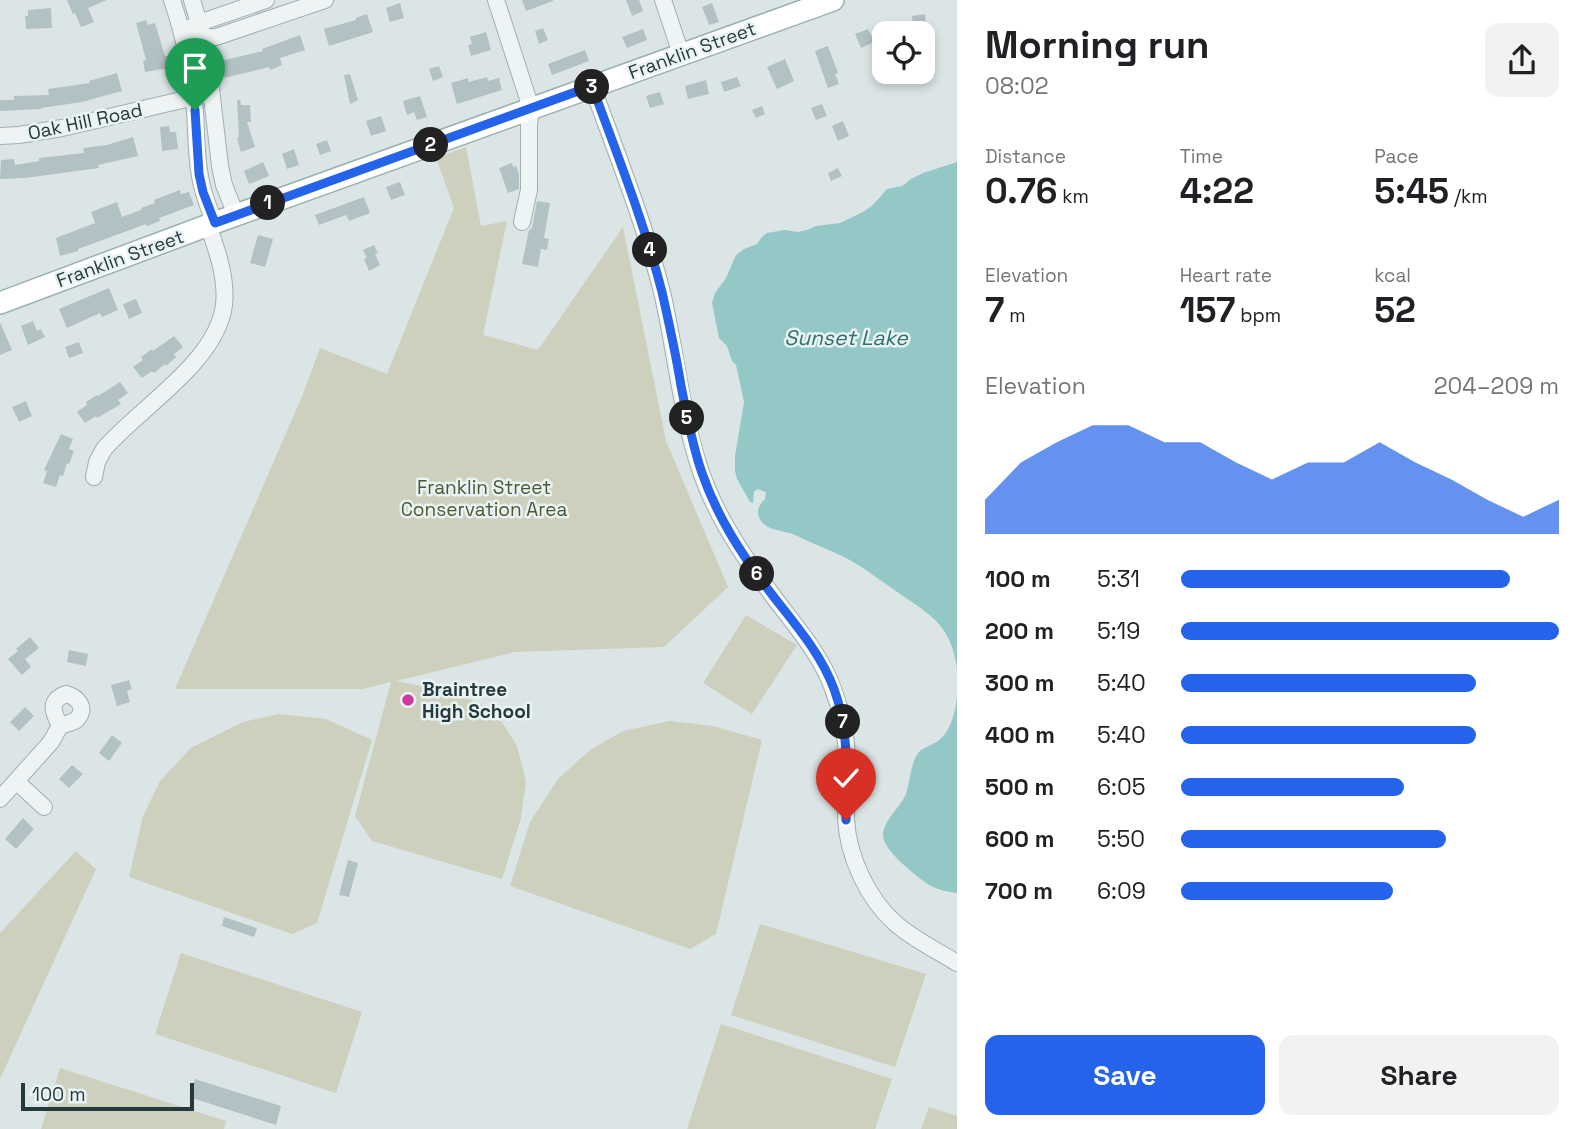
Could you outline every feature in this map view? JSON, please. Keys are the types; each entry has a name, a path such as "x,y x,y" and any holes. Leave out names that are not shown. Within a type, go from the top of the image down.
{"main road":[{"name":"Franklin Street","path":"0,303 211,224 833,0"}],"street":[{"path":"94,477 97,462 104,449 187,370 204,349 217,327 224,304 218,254 199,174 194,97 183,35 172,0"},
{"path":"192,0 201,31 224,186 236,215"},
{"path":"183,35 201,31 267,0"},
{"path":"201,31 222,35 325,0"},
{"path":"496,0 531,108 529,190 522,222"},
{"path":"663,0 681,54"},
{"path":"592,86 654,265 693,446 706,485 733,540 812,649 836,696 846,745 848,833 859,870 875,900 894,922 957,963"},
{"name":"Oak Hill Road","path":"0,136 51,130 211,93"},
{"path":"0,799 51,742 60,726"},
{"path":"16,781 44,807"}],"green space":[{"name":"Franklin Street Conservation Area","path":"466,147 481,226 507,221 483,335 538,350 623,227 666,441 728,587 664,647 515,652 396,681 455,693 484,706 502,722 517,746 526,781 521,818 502,879 372,841 355,816 391,682 363,689 175,689 303,394 320,348 387,374 454,208 436,158"},
{"path":"746,615 797,645 752,714 703,683"},
{"path":"278,714 326,719 372,740 317,923 292,934 129,877 143,816 160,781 191,748 243,722"},
{"path":"670,721 713,726 762,740 716,934 690,949 510,886 530,822 558,779 590,750 623,731"},
{"path":"76,851 96,869 0,1079 0,933"},
{"path":"760,924 926,974 895,1067 731,1015"},
{"path":"181,953 362,1012 336,1093 155,1034"},
{"path":"721,1024 892,1079 875,1129 687,1129"},
{"path":"60,1068 226,1121 224,1129 41,1129"},
{"path":"929,1107 957,1116 957,1129 921,1129"}],"water":[{"name":"Sunset Lake","path":"957,162 957,669 949,640 927,613 851,561 795,535 768,527 762,522 758,509 766,492 757,489 753,503 750,502 735,471 744,402 736,365 727,346 719,338 712,303 736,255 757,244 767,233 784,230 798,232 840,223 873,205 887,189 902,186 923,173"},
{"path":"957,697 957,893 934,887 918,877 889,849 883,836 889,819 906,794 916,756 946,732 954,715"}],"building":[{"path":"67,0 107,0 88,8 94,22 81,27"},
{"path":"522,0 553,0 553,1 526,11"},
{"path":"626,0 639,0 643,11 632,16"},
{"path":"400,3 404,18 390,22 386,8"},
{"path":"712,3 719,22 709,25 702,7"},
{"path":"51,8 52,28 26,29 25,16 28,16 28,10"},
{"path":"367,14 373,32 329,46 324,29"},
{"path":"925,14 926,21 913,21 912,16"},
{"path":"146,20 148,25 155,23 169,68 145,72 143,61 146,60 136,23"},
{"path":"543,28 548,40 539,44 535,31"},
{"path":"643,29 647,40 627,48 622,37"},
{"path":"868,29 872,43 861,48 855,34"},
{"path":"486,32 491,50 471,56 468,45 472,44 470,37"},
{"path":"300,35 305,50 280,58 282,65 270,70 269,67 224,78 220,61 263,51 262,49"},
{"path":"828,46 839,84 828,88 815,51"},
{"path":"585,50 589,61 552,75 548,64"},
{"path":"785,59 794,81 777,89 767,67"},
{"path":"439,66 443,77 433,81 429,69"},
{"path":"117,73 122,91 41,109 0,111 0,100 14,100 14,96 49,95 48,89 90,83 89,81"},
{"path":"350,74 358,100 350,104 344,75"},
{"path":"487,77 488,81 499,78 502,90 457,104 451,83 468,78 469,82"},
{"path":"737,77 741,86 724,92 721,82"},
{"path":"706,80 709,94 688,99 685,86"},
{"path":"660,92 664,104 650,108 646,96"},
{"path":"420,96 427,117 417,120 414,112 407,115 403,101"},
{"path":"237,100 240,100 241,105 250,105 251,122 247,122 255,147 241,152 237,138"},
{"path":"822,104 827,116 816,120 811,108"},
{"path":"762,106 765,114 756,118 752,110"},
{"path":"381,116 386,131 371,136 366,121"},
{"path":"843,121 849,136 838,141 832,126"},
{"path":"169,126 170,132 176,132 178,149 162,151 160,127"},
{"path":"133,137 138,156 98,165 99,168 0,179 1,160 14,159 15,165 39,161 39,158 84,153 83,148 107,145"},
{"path":"327,140 331,151 320,155 316,144"},
{"path":"294,149 299,165 287,169 282,154"},
{"path":"263,162 269,176 249,184 244,171"},
{"path":"512,163 519,174 519,189 508,193 499,168"},
{"path":"838,168 842,176 831,181 828,173"},
{"path":"400,182 405,195 391,200 386,187"},
{"path":"180,190 181,194 189,192 194,205 159,218 160,221 147,226 146,224 60,256 56,238 95,223 91,212 117,202 122,217"},
{"path":"364,197 370,213 349,221 346,215 319,225 315,215"},
{"path":"537,201 550,203 544,238 549,239 547,250 541,249 538,267 522,264"},
{"path":"258,235 273,239 265,267 250,263"},
{"path":"374,245 380,265 369,271 363,250"},
{"path":"109,288 118,310 102,317 100,313 67,328 59,309"},
{"path":"136,299 142,313 129,319 123,304"},
{"path":"33,321 37,331 41,329 45,337 28,345 21,326"},
{"path":"0,322 12,350 0,355"},
{"path":"174,336 183,347 174,354 176,357 166,366 165,364 142,378 133,367 143,360 141,357"},
{"path":"79,342 83,353 69,358 65,347"},
{"path":"120,382 128,393 118,400 121,404 85,423 77,412 87,405 86,402"},
{"path":"26,401 32,416 19,422 12,407"},
{"path":"61,434 73,439 69,449 74,451 56,487 43,483 47,471 44,470"},
{"path":"30,637 39,648 25,659 31,667 22,675 8,659"},
{"path":"69,650 88,654 86,666 67,662"},
{"path":"129,680 132,689 127,691 130,702 117,706 111,685"},
{"path":"25,707 34,716 19,731 10,722"},
{"path":"112,735 122,743 109,761 99,753"},
{"path":"72,765 83,774 69,788 59,779"},
{"path":"23,818 34,829 16,849 5,839"},
{"path":"348,860 358,863 349,897 339,895"},
{"path":"224,917 257,928 254,937 222,926"},
{"path":"195,1079 281,1106 276,1125 189,1097"}],"place":[{"name":"Braintree High School","path":"408,700"}],"route":[{"path":"195,110 199,174 215,223 592,86 638,213 661,288 693,446 706,485 733,540 823,665 834,689 846,745 846,820"}]}
